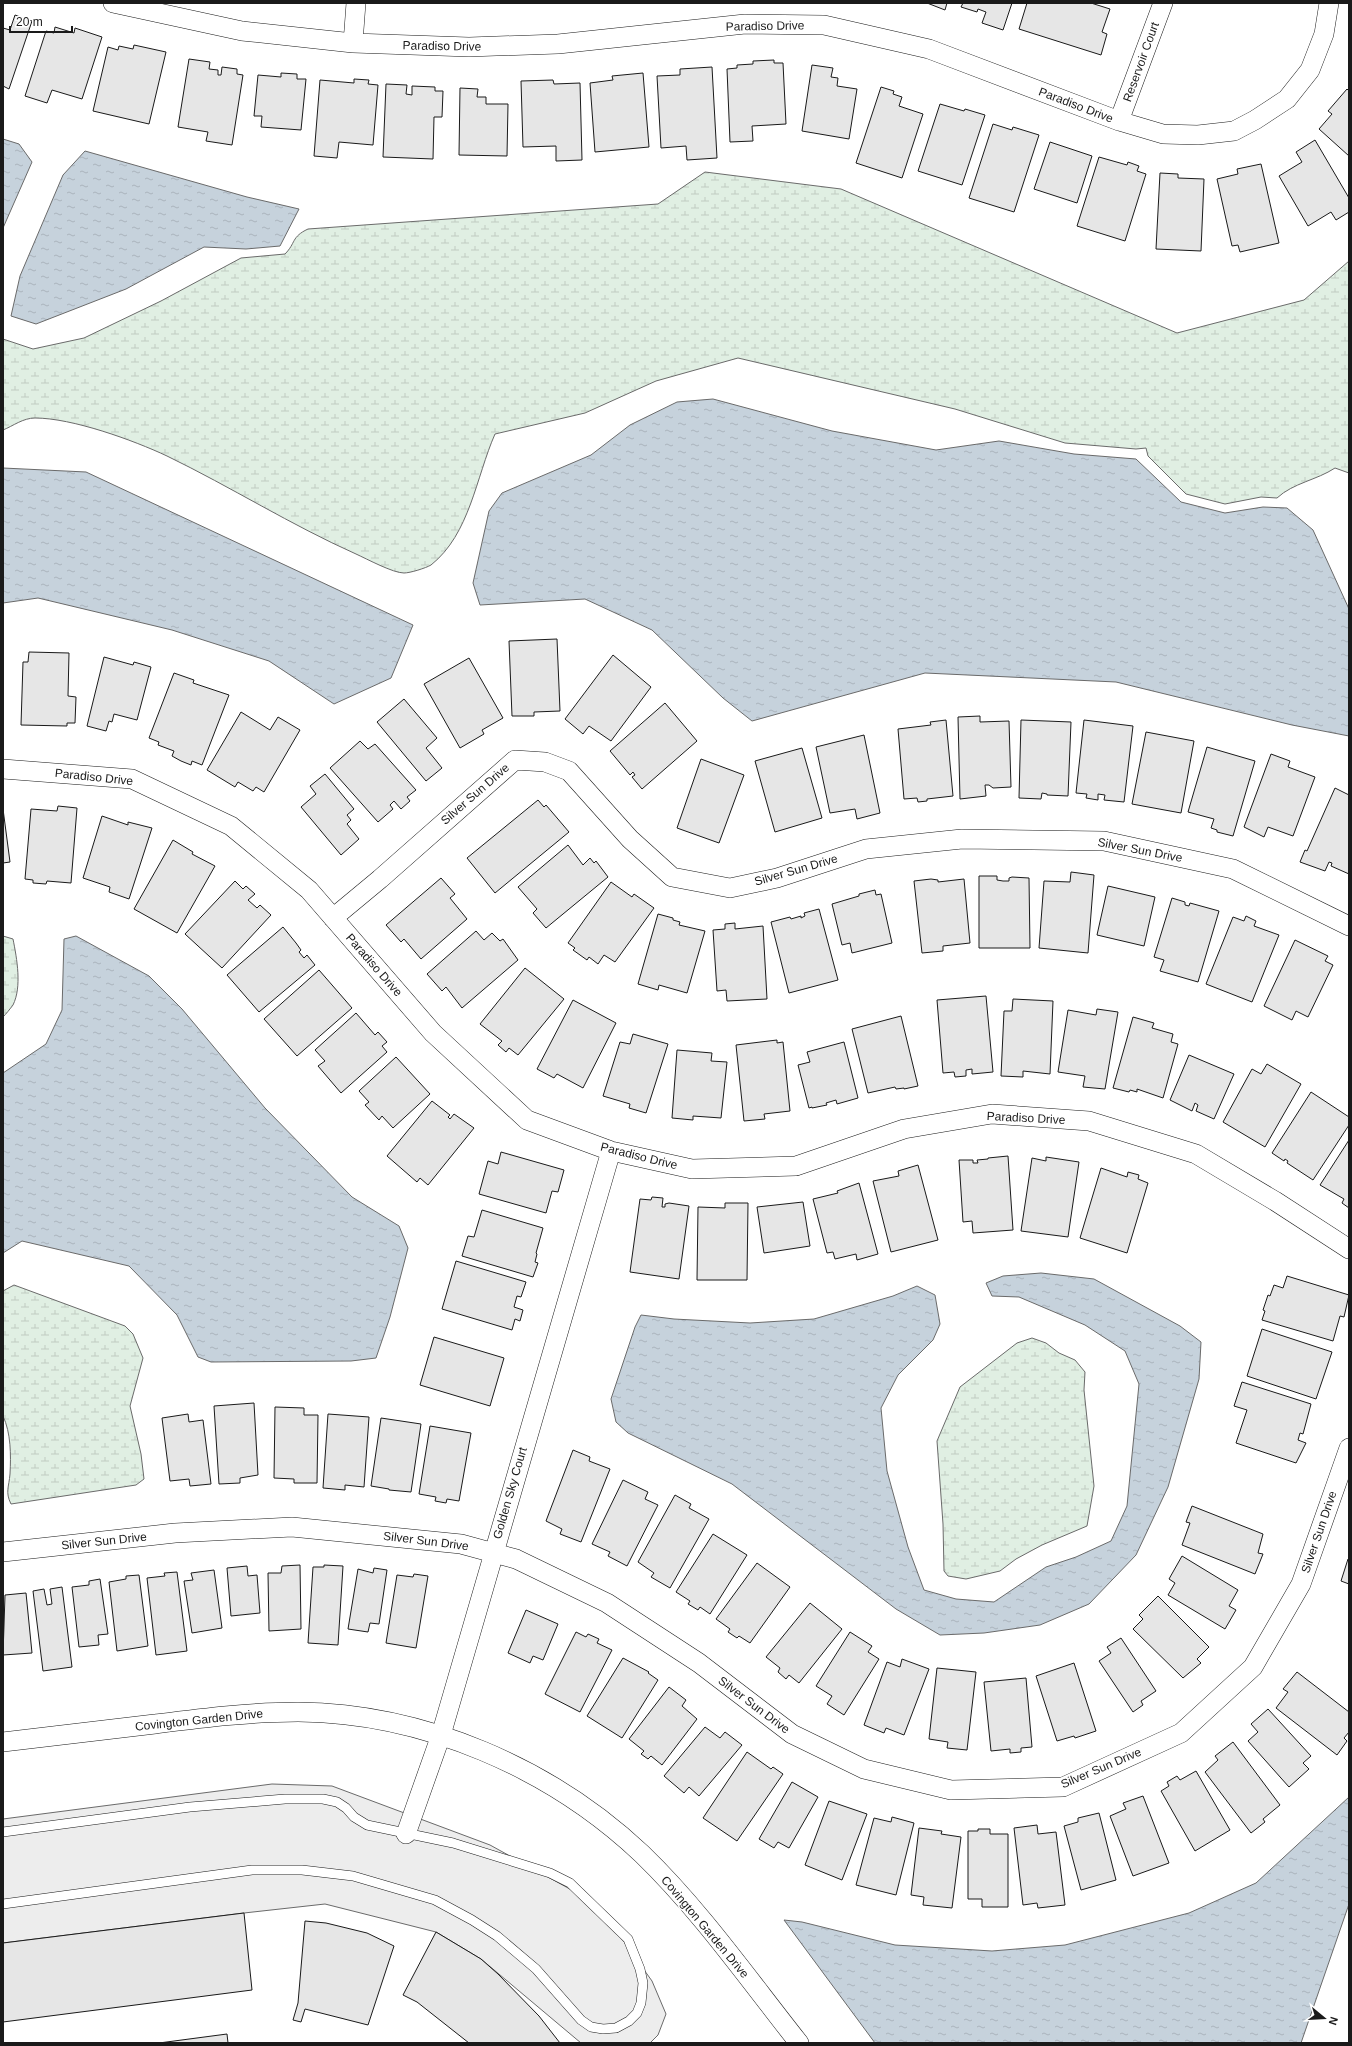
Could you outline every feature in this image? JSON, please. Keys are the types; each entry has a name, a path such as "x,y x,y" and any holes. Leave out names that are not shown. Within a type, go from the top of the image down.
{"street":[{"name":"Paradiso Drive","path":"113,3 242,31 353,43 470,47 558,44 745,24 824,26 929,49 1119,121 1163,134 1198,136 1234,131 1255,120 1287,99 1310,70 1324,34 1329,3"},
{"path":"353,43 356,3"},
{"name":"Reservoir Court","path":"1119,121 1163,3"},
{"name":"Silver Sun Drive","path":"333,918 380,879 515,760 545,762 569,772 630,839 672,877 730,888 777,878 866,849 962,839 1104,841 1233,869 1349,926"},
{"name":"Paradiso Drive","path":"3,768 132,779 231,826 309,890 433,1033 527,1120 611,1151 692,1169 796,1166 904,1129 992,1114 1089,1121 1196,1154 1275,1201 1349,1249"},
{"name":"Golden Sky Court","path":"406,1834 441,1735 493,1552 611,1151"},
{"name":"Silver Sun Drive","path":"3,1552 175,1533 292,1527 461,1544 516,1559 608,1603 699,1663 792,1734 864,1769 951,1790 1063,1787 1181,1733 1253,1667 1301,1584 1349,1448"},
{"name":"Covington Garden Drive","path":"3,1742 241,1714 293,1712 336,1715 389,1723 441,1735 491,1754 532,1775 582,1806 614,1830 642,1855 680,1894 799,2043"}],"lane":[{"path":"3,1832 190,1808 300,1799 323,1799 337,1802 346,1808 354,1817 367,1825 453,1843 550,1873 570,1883 628,1939 640,1969 643,1983 641,2003 637,2013 629,2021 616,2028 603,2029 591,2027 581,2020 532,1965 497,1936 472,1920 435,1900 353,1876 302,1870 252,1870 3,1904"}],"green space":[{"path":"705,172 841,189 1177,333 1304,300 1349,261 1349,473 1335,468 1321,476 1290,489 1277,498 1261,497 1225,504 1186,494 1148,456 1146,448 1136,449 1065,443 955,409 738,358 656,381 585,413 495,434 470,504 455,538 431,565 426,568 404,573 387,568 332,543 214,480 167,456 137,443 84,426 50,419 31,418 3,430 3,339 33,349 84,338 161,301 241,258 285,254 296,238 308,229 658,204"},
{"path":"3,936 13,939 18,981 16,998 13,1005 3,1017"},
{"path":"14,1285 125,1326 133,1334 143,1358 130,1406 141,1454 144,1479 136,1485 11,1504 8,1493 10,1474 10,1444 8,1430 3,1416 3,1291"},
{"path":"1032,1338 1046,1343 1059,1353 1075,1360 1085,1372 1084,1390 1094,1486 1087,1526 1042,1545 1016,1559 1000,1571 966,1579 948,1576 944,1571 943,1524 937,1441 960,1387 1017,1343"}],"shaded area":[{"path":"272,1784 332,1786 490,1845 597,1904 652,1981 666,2014 658,2035 650,2043 581,2043 481,1959 436,1932 325,1904 3,1943 3,1819"}],"water":[{"path":"3,139 19,144 32,162 3,228"},
{"path":"85,151 247,197 299,209 280,246 246,249 204,247 126,289 36,324 11,316 20,276 63,175"},
{"path":"713,399 832,431 936,450 999,441 1074,454 1136,459 1181,502 1225,513 1263,507 1287,508 1313,530 1349,609 1349,736 1292,725 1116,682 925,673 752,721 723,698 652,630 585,599 480,605 473,583 489,511 502,493 591,455 630,425 677,402"},
{"path":"3,468 86,472 413,625 391,678 334,704 269,661 172,630 38,598 3,603"},
{"path":"76,936 149,976 182,1009 265,1108 352,1197 399,1226 408,1248 390,1317 376,1358 351,1361 211,1362 198,1357 177,1315 129,1266 22,1241 3,1253 3,1073 46,1044 62,1010 64,939"},
{"path":"1041,1273 1094,1279 1180,1326 1201,1342 1199,1379 1168,1487 1136,1555 1089,1604 1040,1625 984,1633 940,1635 896,1609 732,1484 628,1433 616,1422 611,1399 635,1327 641,1315 674,1319 750,1323 814,1319 893,1296 917,1286 935,1295 940,1324 933,1340 898,1375 881,1408 887,1471 908,1547 924,1590 956,1599 994,1602 1046,1567 1076,1557 1111,1541 1127,1506 1139,1384 1125,1351 1085,1325 1019,1297 992,1296 986,1283 1003,1276"},
{"path":"1349,1797 1349,1904 1301,2043 875,2043 784,1920 802,1922 895,1945 992,1951 1065,1945 1189,1913 1256,1883"}],"building":[{"path":"927,3 947,3 945,10"},
{"path":"963,3 1012,3 1003,30 982,23 986,12 978,9 977,12 961,7"},
{"path":"1027,3 1091,3 1110,9 1102,32 1107,34 1101,55 1019,29"},
{"path":"15,15 32,21 9,89 3,86 3,28 10,30"},
{"path":"55,27 74,33 75,28 102,37 82,99 52,90 47,103 25,96 46,31 54,33"},
{"path":"134,45 166,52 149,124 93,111 108,47 118,50 119,46 133,49"},
{"path":"189,59 210,62 209,69 218,70 218,75 221,75 222,67 237,69 237,74 243,75 232,145 206,141 208,132 178,127"},
{"path":"774,60 774,63 783,63 786,124 752,126 753,141 730,142 727,69 737,68 737,65 753,64 753,61"},
{"path":"812,65 833,68 831,77 838,78 837,86 857,89 849,139 802,131"},
{"path":"712,67 717,158 687,160 686,146 661,148 657,76 680,75 680,69"},
{"path":"281,73 297,74 297,79 306,79 301,130 261,127 262,116 254,116 258,75 281,77"},
{"path":"643,73 649,147 595,152 590,83 613,80 612,76"},
{"path":"354,79 369,80 368,84 378,85 373,145 339,142 337,158 314,156 320,80 354,83"},
{"path":"553,80 554,84 580,83 582,160 556,161 556,146 523,147 521,81"},
{"path":"386,84 407,85 406,94 412,95 412,86 435,87 435,91 443,91 442,117 434,117 433,159 383,157"},
{"path":"881,87 894,91 893,94 902,97 899,106 923,114 902,178 856,163"},
{"path":"460,88 478,89 477,97 486,97 486,104 508,104 507,156 459,155"},
{"path":"1347,89 1349,91 1349,156 1319,129 1332,114 1328,111"},
{"path":"940,104 985,115 962,185 918,171"},
{"path":"993,124 1012,130 1013,127 1039,135 1014,212 969,198"},
{"path":"1315,140 1349,198 1349,212 1336,220 1331,212 1308,226 1279,176 1302,162 1296,152"},
{"path":"1050,142 1092,156 1077,203 1034,189"},
{"path":"1099,157 1127,165 1128,162 1139,166 1137,171 1146,174 1125,241 1077,226"},
{"path":"1261,164 1279,243 1240,252 1238,245 1232,246 1217,179 1238,174 1237,169"},
{"path":"1160,173 1178,174 1178,178 1204,179 1201,251 1156,249"},
{"path":"557,639 560,711 534,712 534,716 512,716 509,641"},
{"path":"29,652 69,653 68,696 76,697 75,723 67,723 67,726 21,725 23,662 28,662"},
{"path":"613,655 651,687 611,741 589,726 583,734 565,719"},
{"path":"104,657 133,665 134,662 151,667 137,720 114,714 112,722 109,721 106,731 87,726"},
{"path":"469,658 503,718 482,730 484,734 460,748 424,684"},
{"path":"174,673 194,680 193,683 229,695 202,765 192,761 191,765 181,761 172,756 174,751 158,745 159,742 149,738"},
{"path":"404,699 437,738 426,748 442,768 426,781 377,722"},
{"path":"665,703 697,741 642,789 632,777 635,775 633,772 630,775 610,751"},
{"path":"241,712 270,730 278,717 300,730 264,792 256,787 253,791 238,782 235,787 207,770"},
{"path":"980,716 980,722 1009,721 1011,787 993,788 989,785 985,785 986,796 960,799 958,717"},
{"path":"946,720 953,796 927,799 927,801 918,802 917,798 904,799 898,729 931,725 930,722"},
{"path":"1021,720 1071,722 1068,796 1047,795 1042,793 1041,799 1019,798"},
{"path":"1084,720 1133,726 1124,802 1104,800 1105,795 1098,794 1098,800 1086,798 1087,794 1076,793"},
{"path":"1146,732 1194,741 1181,813 1132,804"},
{"path":"864,735 880,813 857,819 855,809 830,813 816,747"},
{"path":"360,741 368,749 375,744 416,790 407,797 410,801 401,809 394,801 390,805 393,809 378,822 330,768"},
{"path":"1207,747 1255,761 1233,836 1217,832 1217,830 1211,828 1214,819 1188,812"},
{"path":"802,748 822,818 775,832 755,761"},
{"path":"1271,754 1290,761 1288,767 1315,777 1293,836 1268,827 1264,837 1244,827"},
{"path":"701,759 744,775 719,843 677,828"},
{"path":"325,774 354,809 347,815 351,820 347,824 359,839 341,855 301,807 316,794 310,786"},
{"path":"1335,788 1349,795 1349,874 1331,866 1332,863 1329,862 1325,871 1300,862 1305,850 1307,851"},
{"path":"538,800 544,807 546,805 569,832 495,893 467,858"},
{"path":"58,806 77,808 71,883 47,881 46,884 33,883 33,880 25,879 31,809 57,811"},
{"path":"3,809 10,862 3,863"},
{"path":"102,816 128,825 128,822 152,828 129,899 109,892 110,887 83,878"},
{"path":"173,840 193,852 192,854 215,866 177,933 134,909"},
{"path":"568,845 583,865 590,858 594,863 596,861 608,877 546,928 533,913 537,909 518,887"},
{"path":"1071,872 1094,875 1088,953 1039,948 1044,881 1070,882"},
{"path":"979,876 997,876 997,880 1003,881 1009,881 1009,878 1012,877 1029,878 1030,948 979,948"},
{"path":"441,878 455,894 450,898 467,919 421,959 404,939 401,942 386,925"},
{"path":"931,879 938,880 938,882 964,879 970,943 943,946 943,951 922,953 914,881"},
{"path":"235,881 243,889 246,886 255,894 248,900 257,908 260,905 271,915 222,968 185,934"},
{"path":"611,882 632,897 634,894 654,908 615,962 604,955 598,964 589,957 587,960 573,950 575,948 568,943"},
{"path":"1108,886 1155,897 1144,946 1097,935"},
{"path":"875,890 876,895 881,894 892,943 852,953 850,943 842,945 832,904"},
{"path":"1172,898 1185,902 1185,905 1189,906 1190,903 1219,911 1198,982 1160,971 1164,960 1154,957"},
{"path":"819,909 838,980 789,993 771,922 790,917 791,919 801,916 801,918 805,916 804,913"},
{"path":"658,914 673,918 673,920 680,922 679,925 705,931 687,993 659,985 658,990 638,984"},
{"path":"1246,916 1256,921 1254,926 1279,935 1252,1002 1206,984 1233,917 1244,921"},
{"path":"735,923 735,929 763,926 767,999 727,1001 726,990 717,991 713,930 725,929 725,924"},
{"path":"283,927 301,950 299,952 304,958 307,955 315,965 259,1012 227,975"},
{"path":"476,931 484,940 492,933 500,941 503,939 518,960 462,1008 446,987 442,991 427,974"},
{"path":"1295,940 1328,956 1325,961 1333,965 1308,1017 1296,1011 1292,1020 1264,1006"},
{"path":"525,968 564,999 518,1055 509,1048 506,1052 498,1045 502,1041 480,1024"},
{"path":"319,970 352,1008 297,1056 264,1019"},
{"path":"986,996 993,1072 972,1074 972,1069 966,1070 966,1076 955,1077 954,1072 943,1073 937,1000"},
{"path":"1013,999 1053,1001 1050,1074 1023,1071 1023,1077 1001,1076 1004,1011 1012,1011"},
{"path":"573,1000 616,1023 583,1088 557,1074 554,1078 537,1069"},
{"path":"1097,1009 1118,1012 1105,1089 1083,1087 1085,1076 1058,1072 1068,1010 1096,1015"},
{"path":"356,1013 375,1035 378,1032 387,1042 382,1046 387,1052 341,1093 318,1066 325,1061 315,1050"},
{"path":"901,1016 918,1086 904,1089 896,1089 895,1087 868,1093 852,1029"},
{"path":"1133,1017 1154,1023 1152,1028 1173,1034 1171,1042 1178,1044 1163,1098 1137,1089 1137,1092 1130,1090 1129,1092 1113,1088"},
{"path":"633,1034 668,1044 646,1113 629,1108 630,1104 603,1096 620,1042 630,1044"},
{"path":"777,1040 777,1043 783,1042 790,1111 764,1114 765,1119 744,1121 736,1045"},
{"path":"844,1042 858,1098 837,1104 836,1100 826,1103 827,1105 809,1108 798,1065 810,1062 807,1052"},
{"path":"677,1050 712,1053 711,1061 727,1062 721,1118 693,1116 693,1120 672,1118"},
{"path":"1189,1055 1234,1074 1214,1119 1196,1111 1198,1105 1195,1103 1192,1111 1170,1100"},
{"path":"396,1057 430,1094 393,1128 382,1116 379,1120 365,1105 369,1102 359,1091"},
{"path":"1267,1064 1301,1084 1265,1147 1223,1122 1252,1069 1261,1074"},
{"path":"1311,1092 1349,1117 1349,1125 1313,1180 1287,1163 1288,1161 1285,1159 1284,1161 1272,1153"},
{"path":"432,1101 450,1115 448,1117 450,1119 454,1114 474,1128 428,1185 420,1178 417,1182 387,1156"},
{"path":"1349,1140 1349,1208 1342,1203 1344,1199 1320,1185"},
{"path":"501,1152 564,1170 558,1192 552,1191 546,1213 479,1194 488,1161 498,1164"},
{"path":"1008,1156 1013,1230 973,1233 972,1221 963,1222 959,1160 973,1160 973,1163 978,1163 977,1160"},
{"path":"1046,1157 1079,1162 1068,1237 1021,1231 1032,1158 1046,1161"},
{"path":"918,1165 938,1240 891,1252 873,1181 899,1176 898,1171"},
{"path":"1101,1168 1127,1177 1128,1172 1139,1175 1138,1179 1148,1183 1127,1253 1080,1238"},
{"path":"859,1183 878,1254 857,1260 856,1254 835,1259 833,1252 827,1253 813,1199 838,1193 837,1191"},
{"path":"652,1197 663,1198 662,1207 665,1207 665,1204 669,1203 689,1206 679,1279 630,1272 640,1199 651,1200"},
{"path":"803,1202 810,1246 764,1253 757,1207"},
{"path":"725,1203 748,1203 747,1280 697,1280 698,1207 725,1208"},
{"path":"482,1210 543,1228 536,1253 535,1262 538,1263 533,1277 462,1256 468,1236 474,1237"},
{"path":"456,1261 526,1282 521,1297 517,1296 514,1307 523,1310 520,1321 515,1319 512,1330 442,1309"},
{"path":"1287,1276 1349,1295 1344,1317 1340,1316 1333,1341 1262,1320 1265,1311 1263,1310 1268,1295 1270,1296 1274,1285 1283,1288"},
{"path":"1262,1329 1332,1352 1316,1399 1247,1376"},
{"path":"434,1337 504,1358 490,1406 420,1385"},
{"path":"1242,1382 1311,1404 1303,1434 1300,1433 1298,1440 1306,1443 1296,1463 1236,1443 1247,1410 1234,1406"},
{"path":"254,1403 258,1475 240,1478 240,1483 219,1484 214,1406"},
{"path":"275,1407 304,1408 304,1415 318,1415 317,1483 294,1483 294,1479 274,1478"},
{"path":"188,1414 189,1422 203,1420 211,1484 190,1486 189,1479 170,1481 162,1418"},
{"path":"328,1414 369,1417 364,1487 345,1485 345,1490 323,1488"},
{"path":"381,1418 421,1424 411,1492 389,1490 371,1486"},
{"path":"430,1426 471,1433 459,1501 447,1499 446,1503 435,1501 436,1497 419,1494"},
{"path":"573,1450 590,1457 589,1461 610,1469 581,1542 560,1534 562,1529 546,1521"},
{"path":"623,1480 648,1492 645,1499 658,1505 627,1566 608,1556 610,1552 592,1544"},
{"path":"675,1495 691,1504 689,1508 709,1519 670,1588 651,1577 654,1573 638,1562"},
{"path":"1192,1506 1263,1534 1258,1553 1263,1554 1255,1574 1182,1545 1190,1523 1186,1522"},
{"path":"713,1534 747,1555 710,1614 700,1607 698,1610 688,1604 690,1601 676,1592"},
{"path":"1182,1556 1238,1590 1229,1606 1236,1610 1225,1629 1168,1595 1175,1583 1169,1579"},
{"path":"1349,1559 1349,1584 1341,1581"},
{"path":"757,1563 790,1587 750,1643 739,1636 737,1638 728,1632 730,1629 716,1619"},
{"path":"300,1565 301,1629 269,1631 268,1573 281,1573 282,1566"},
{"path":"324,1565 343,1566 338,1645 308,1643 313,1567 324,1567"},
{"path":"247,1566 248,1576 257,1575 260,1613 231,1616 227,1568"},
{"path":"374,1568 387,1570 379,1624 370,1623 368,1632 348,1629 358,1569 373,1573"},
{"path":"214,1570 222,1628 192,1633 184,1581 193,1580 191,1573"},
{"path":"177,1572 187,1651 156,1655 147,1578 165,1576 164,1573"},
{"path":"414,1574 428,1576 416,1648 386,1643 397,1575 413,1577"},
{"path":"139,1575 148,1646 117,1651 109,1582 126,1579 126,1576"},
{"path":"100,1579 108,1634 98,1635 99,1645 79,1647 72,1587 89,1585 89,1581"},
{"path":"62,1587 72,1667 43,1671 33,1591 44,1589 47,1605 52,1604 50,1589"},
{"path":"26,1593 32,1653 3,1655 5,1595"},
{"path":"1158,1596 1209,1647 1197,1659 1201,1663 1183,1678 1133,1629 1143,1619 1139,1615"},
{"path":"810,1603 842,1629 799,1683 789,1675 786,1679 778,1672 780,1668 766,1657"},
{"path":"526,1610 558,1624 543,1660 533,1656 530,1663 508,1653"},
{"path":"576,1632 586,1637 588,1634 599,1639 597,1643 612,1650 580,1712 545,1694"},
{"path":"850,1632 872,1646 868,1652 879,1659 844,1715 827,1704 832,1696 816,1686"},
{"path":"1121,1638 1156,1691 1141,1701 1143,1705 1133,1712 1099,1661 1111,1653 1107,1647"},
{"path":"623,1658 649,1672 648,1673 658,1680 622,1738 587,1716"},
{"path":"902,1659 929,1669 904,1735 886,1728 884,1733 864,1725 887,1662 900,1667"},
{"path":"1074,1663 1096,1731 1075,1738 1074,1736 1057,1741 1036,1676"},
{"path":"937,1668 976,1672 967,1750 947,1748 948,1742 929,1739"},
{"path":"1297,1672 1349,1712 1349,1732 1344,1738 1347,1741 1337,1755 1276,1708 1288,1692 1283,1689"},
{"path":"1026,1678 1032,1747 1021,1748 1021,1752 1010,1753 1010,1749 991,1751 984,1682"},
{"path":"669,1687 686,1700 682,1706 697,1719 662,1765 651,1756 648,1759 641,1754 644,1751 629,1739"},
{"path":"1268,1709 1311,1756 1303,1763 1309,1769 1289,1787 1248,1741 1258,1732 1251,1724"},
{"path":"705,1727 720,1738 725,1732 742,1745 699,1796 689,1787 684,1793 664,1776"},
{"path":"1233,1742 1280,1805 1263,1819 1265,1822 1251,1833 1205,1772 1218,1760 1215,1756"},
{"path":"747,1752 771,1769 773,1767 783,1774 737,1841 703,1818"},
{"path":"1196,1771 1230,1830 1195,1851 1161,1791 1169,1786 1167,1782 1177,1776 1180,1780"},
{"path":"792,1782 818,1797 789,1848 778,1842 774,1848 759,1839"},
{"path":"1143,1796 1169,1863 1133,1876 1110,1816 1126,1809 1123,1803"},
{"path":"829,1801 867,1814 842,1880 805,1865"},
{"path":"1099,1813 1116,1880 1081,1890 1064,1826 1078,1822 1078,1818"},
{"path":"892,1817 914,1823 896,1895 856,1885 874,1818 891,1822"},
{"path":"1037,1825 1038,1834 1056,1832 1065,1905 1038,1908 1037,1903 1023,1905 1014,1828"},
{"path":"919,1828 942,1831 941,1834 961,1837 952,1908 923,1905 924,1897 911,1895"},
{"path":"978,1829 990,1829 990,1834 1008,1834 1008,1907 982,1907 982,1899 968,1899 968,1831 978,1831"},
{"path":"244,1913 252,1990 3,2022 3,1943"},
{"path":"305,1921 326,1923 367,1933 394,1946 368,2025 305,2009 301,2022 293,2020 298,2003"},
{"path":"436,1932 481,1959 498,1974 539,2016 560,2043 469,2043 417,2002 403,1995"},
{"path":"227,2034 228,2043 159,2043"}]}
